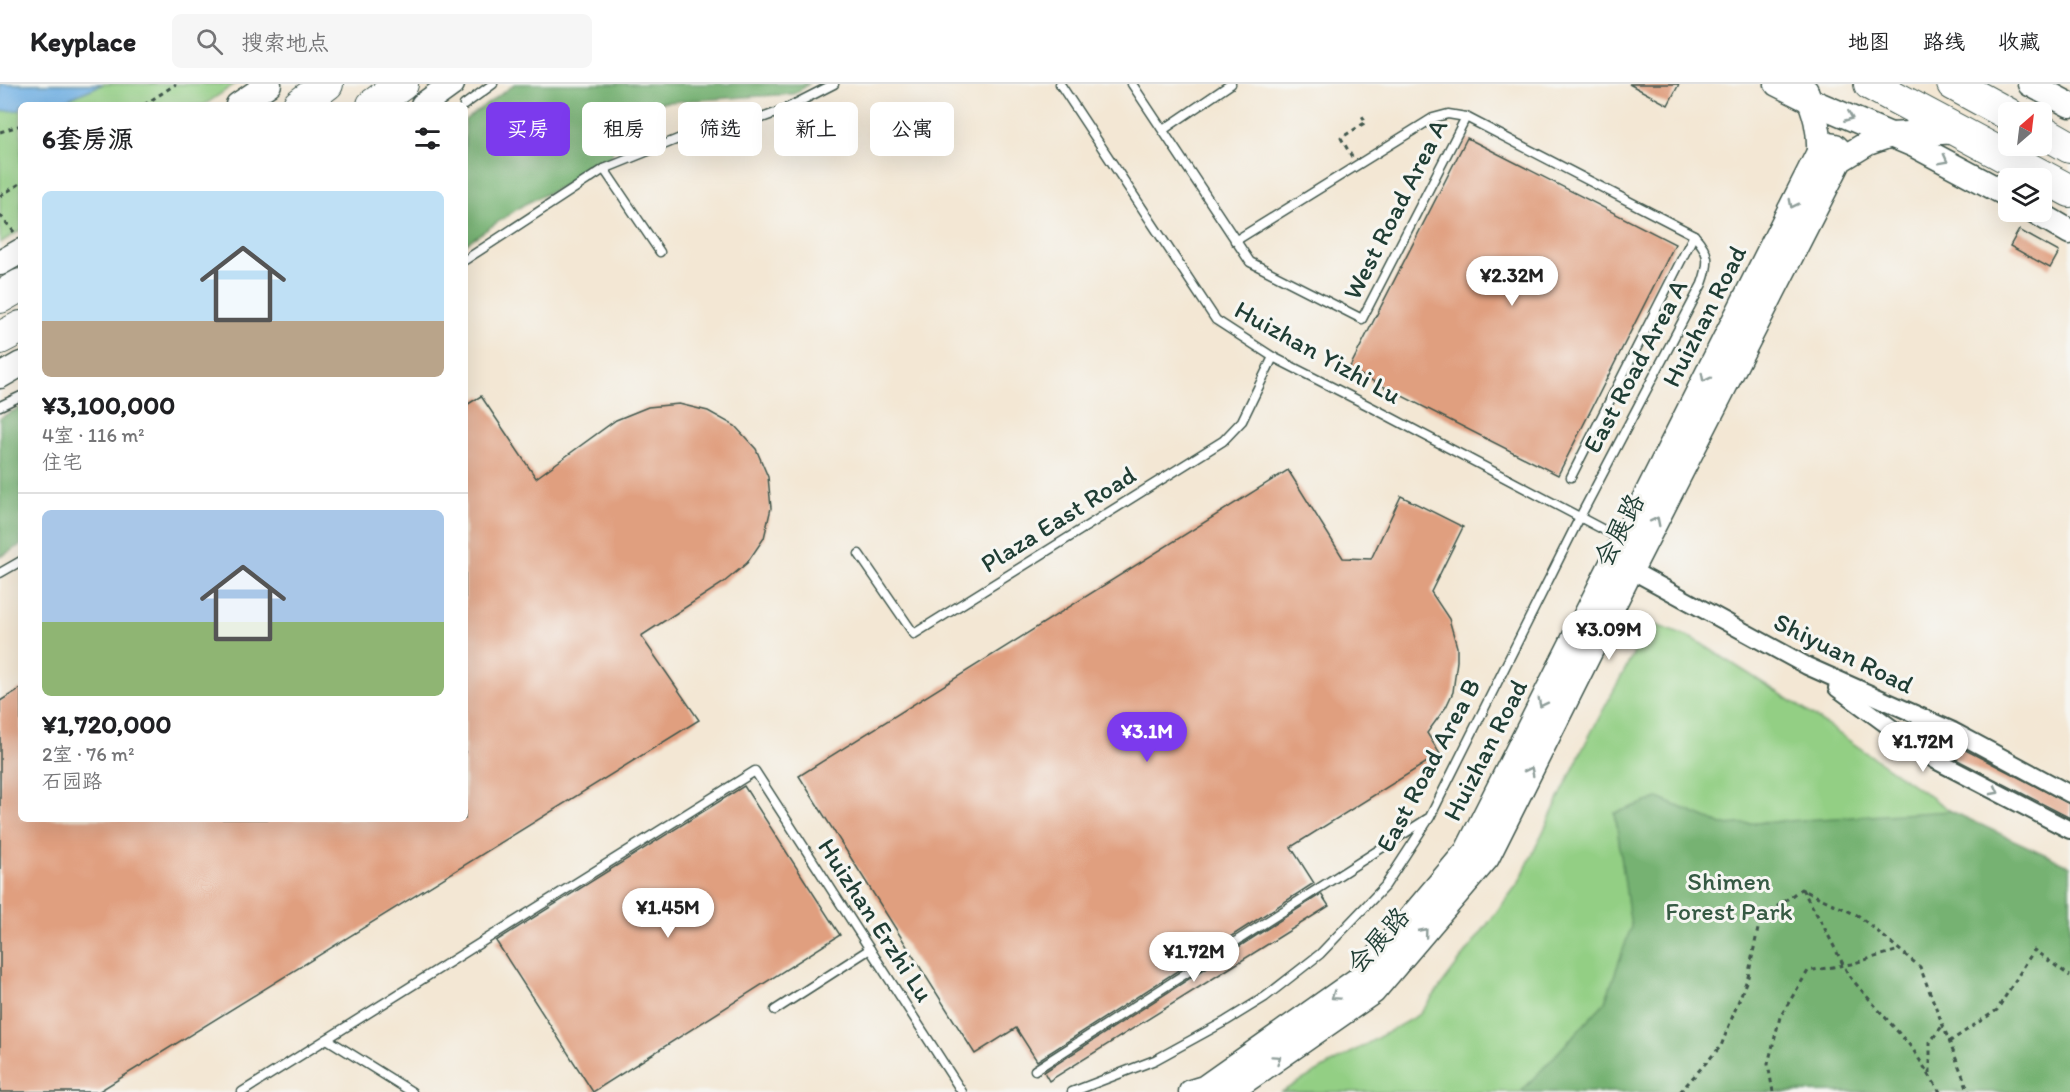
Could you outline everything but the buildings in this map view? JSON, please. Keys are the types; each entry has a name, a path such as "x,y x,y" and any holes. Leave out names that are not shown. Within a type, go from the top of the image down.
{"highway":[{"path":"302,102 327,84"},
{"path":"378,102 402,84"},
{"path":"1870,84 2070,191"},
{"path":"1967,88 1998,108"},
{"path":"2052,137 2070,147"},
{"path":"0,297 18,287"},
{"path":"0,338 18,329"}],"main road":[{"path":"242,102 268,84"},
{"path":"427,102 452,84"},
{"path":"1777,84 1807,93 1914,144 1998,190"},
{"path":"2031,84 2070,105"},
{"path":"1807,93 1830,156 1891,135 1959,131"},
{"name":"会展路","path":"1229,1092 1373,992 1487,858 1627,555 1830,156"},
{"path":"2052,221 2070,232"},
{"path":"0,263 17,242"},
{"path":"0,376 18,366"},
{"name":"Huizhan Road","path":"1191,1092 1204,1088 1360,978 1467,851 1627,555"}],"street":[{"name":"Shiyuan Road","path":"1627,555 1807,666 1953,731 2070,794"},
{"path":"1807,666 1935,760 2070,830"}],"lane":[{"path":"468,102 493,84"},
{"path":"468,258 604,170 678,139 741,126 781,111 834,84"},
{"name":"Huizhan Yizhi Lu","path":"1060,84 1216,320 1274,357 1580,517 1627,555"},
{"path":"1132,84 1235,241 1433,118 1448,114 1466,117 1694,235 1571,477"},
{"path":"1163,130 1231,84"},
{"name":"West Road Area A","path":"1235,241 1250,262 1362,319 1466,117"},
{"path":"604,170 660,252"},
{"name":"East Road Area A","path":"1580,517 1702,284 1709,264 1704,246 1694,235"},
{"name":"Plaza East Road","path":"860,554 914,634 1223,441 1242,421 1274,357"},
{"path":"0,406 18,397"},
{"name":"East Road Area B","path":"1072,1092 1155,1060 1226,1021 1265,996 1320,954 1385,886 1430,817 1580,517"},
{"path":"0,573 18,563"},
{"name":"Huizhan Erzhi Lu","path":"327,1039 755,771 962,1092"},
{"path":"1035,1070 1430,817"},
{"path":"775,1010 870,949"},
{"path":"242,1092 327,1039 411,1092"}],"path":[{"path":"149,102 176,84"},
{"path":"1357,166 1341,138 1366,122 1360,113"},
{"path":"0,132 18,126"},
{"path":"0,196 18,185"},
{"path":"0,215 17,242"},
{"path":"1802,889 1859,916 1920,967 1969,1092"},
{"path":"1802,889 1849,976 1912,1048 1940,1092"},
{"path":"1680,1092 1721,1046 1748,977 1760,919 1802,889"},
{"path":"1773,1092 1768,1064 1780,1017 1808,971 1844,965 1899,950"},
{"path":"1949,1042 1997,1010 2034,950 2070,976"},
{"path":"1930,1075 1930,1042 1942,1025"}],"green space":[{"path":"0,84 235,84 208,102 18,102 18,232 0,243"},
{"path":"515,84 809,84 794,94 666,102 582,102 582,156 611,156 610,159 586,175 525,204 468,242 468,118 486,105 486,156 570,156 570,102 490,102"},
{"path":"18,409 18,547 0,557 0,418"},
{"name":"Shimen Forest Park","path":"1650,623 1694,639 1793,702 1951,811 2070,866 2070,1092 1281,1092 1420,1014 1519,882 1586,742"},
{"name":"Shimen Forest Park","path":"1658,798 1722,825 1951,811 2070,866 2070,1092 1521,1092 1605,1002 1631,927 1615,813"}],"water":[{"path":"0,84 103,84 61,102 18,102 18,110 0,111"}]}
